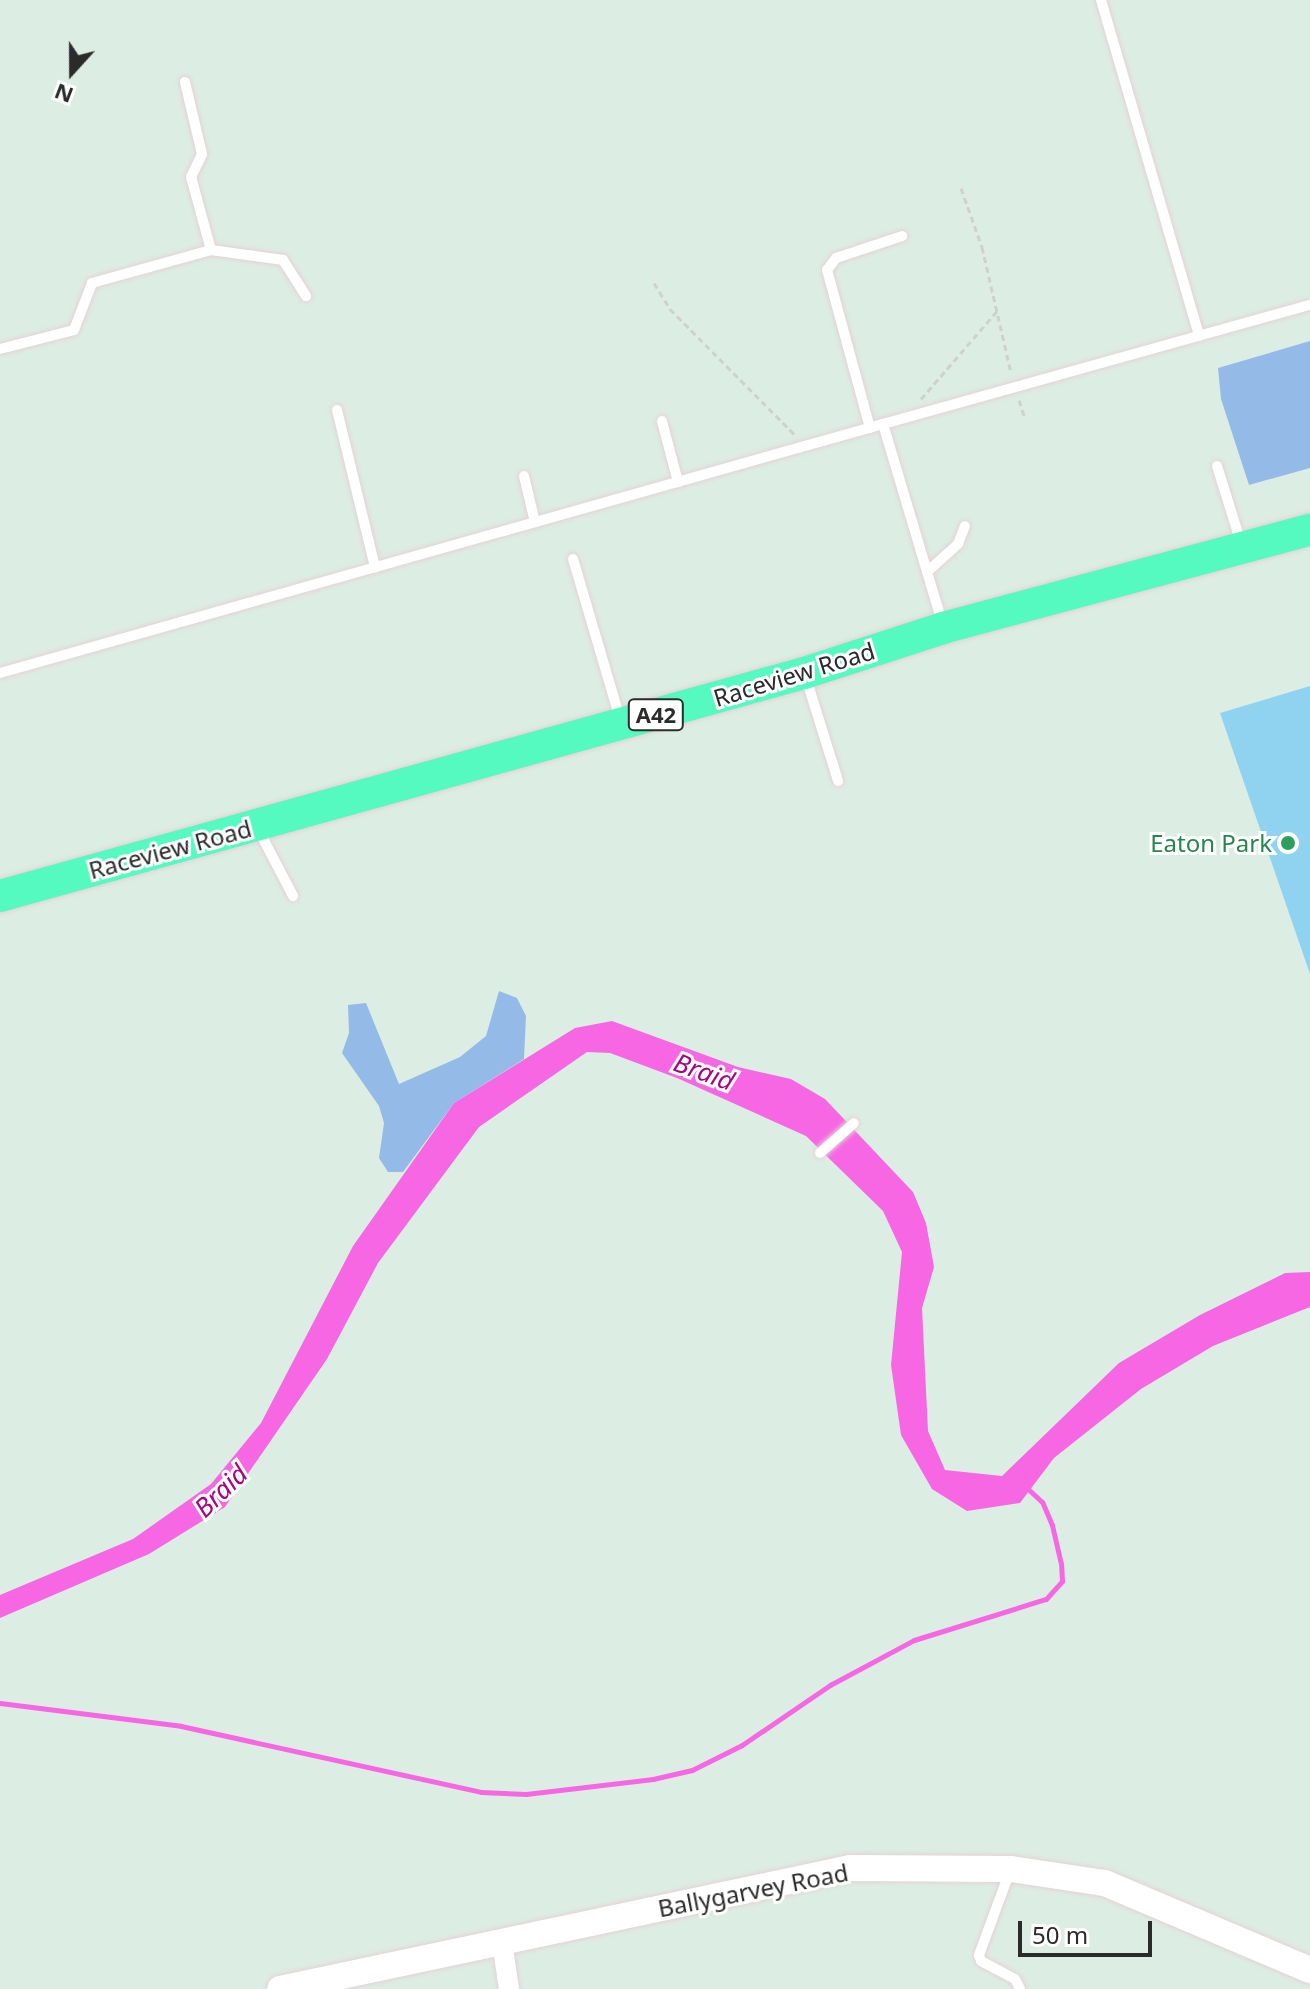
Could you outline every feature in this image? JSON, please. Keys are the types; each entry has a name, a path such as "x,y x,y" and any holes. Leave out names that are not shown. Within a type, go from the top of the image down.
{"main road":[{"name":"Raceview Road","path":"0,896 804,673 943,628 1310,530"}],"street":[{"name":"Ballygarvey Road","path":"280,1989 850,1868 1011,1869 1105,1883 1310,1970"},
{"path":"502,1942 509,1989"}],"lane":[{"path":"1101,0 1199,336"},
{"path":"185,82 202,154 191,177 211,250"},
{"path":"870,428 827,270 836,258 902,236"},
{"path":"0,349 74,330 92,283 211,250 283,260 306,296"},
{"path":"0,673 1310,305"},
{"path":"337,410 375,567"},
{"path":"662,421 678,482"},
{"path":"883,424 943,628"},
{"path":"1217,466 1243,549"},
{"path":"524,476 535,522"},
{"path":"927,572 958,544 965,526"},
{"path":"573,559 621,724"},
{"path":"804,673 838,781"},
{"path":"256,825 293,896"},
{"path":"820,1153 854,1123"},
{"path":"1011,1869 979,1955 981,1961 1015,1979 1020,1989"}],"path":[{"path":"961,188 1025,419"},
{"path":"654,283 670,309 797,437"},
{"path":"918,402 997,311"}],"shaded area":[{"path":"1310,341 1310,468 1249,485 1221,399 1218,368"},
{"name":"Eaton Park","path":"1310,686 1310,974 1220,713"},
{"path":"499,991 517,998 526,1016 524,1059 454,1103 403,1172 388,1172 379,1158 384,1123 379,1106 342,1053 349,1033 348,1005 366,1003 399,1084 460,1057 486,1036"}],"water":[{"name":"Braid","path":"612,1021 738,1067 791,1079 825,1099 913,1192 926,1223 934,1267 922,1308 928,1431 945,1470 1002,1476 1119,1363 1200,1315 1285,1273 1310,1272 1310,1307 1213,1346 1141,1389 1054,1458 1020,1503 967,1511 932,1489 901,1435 891,1365 902,1252 883,1211 806,1136 677,1078 610,1053 587,1052 479,1127 378,1263 327,1359 225,1507 149,1554 0,1618 0,1595 133,1539 211,1484 261,1423 353,1246 454,1103 575,1028"}],"waterway":[{"path":"0,1703 181,1726 481,1792 526,1794 653,1779 692,1770 742,1745 830,1685 914,1640 1046,1599 1062,1581 1061,1564 1052,1525 1042,1502 1026,1487"}],"place":[{"name":"Eaton Park","path":"1288,843"}]}
